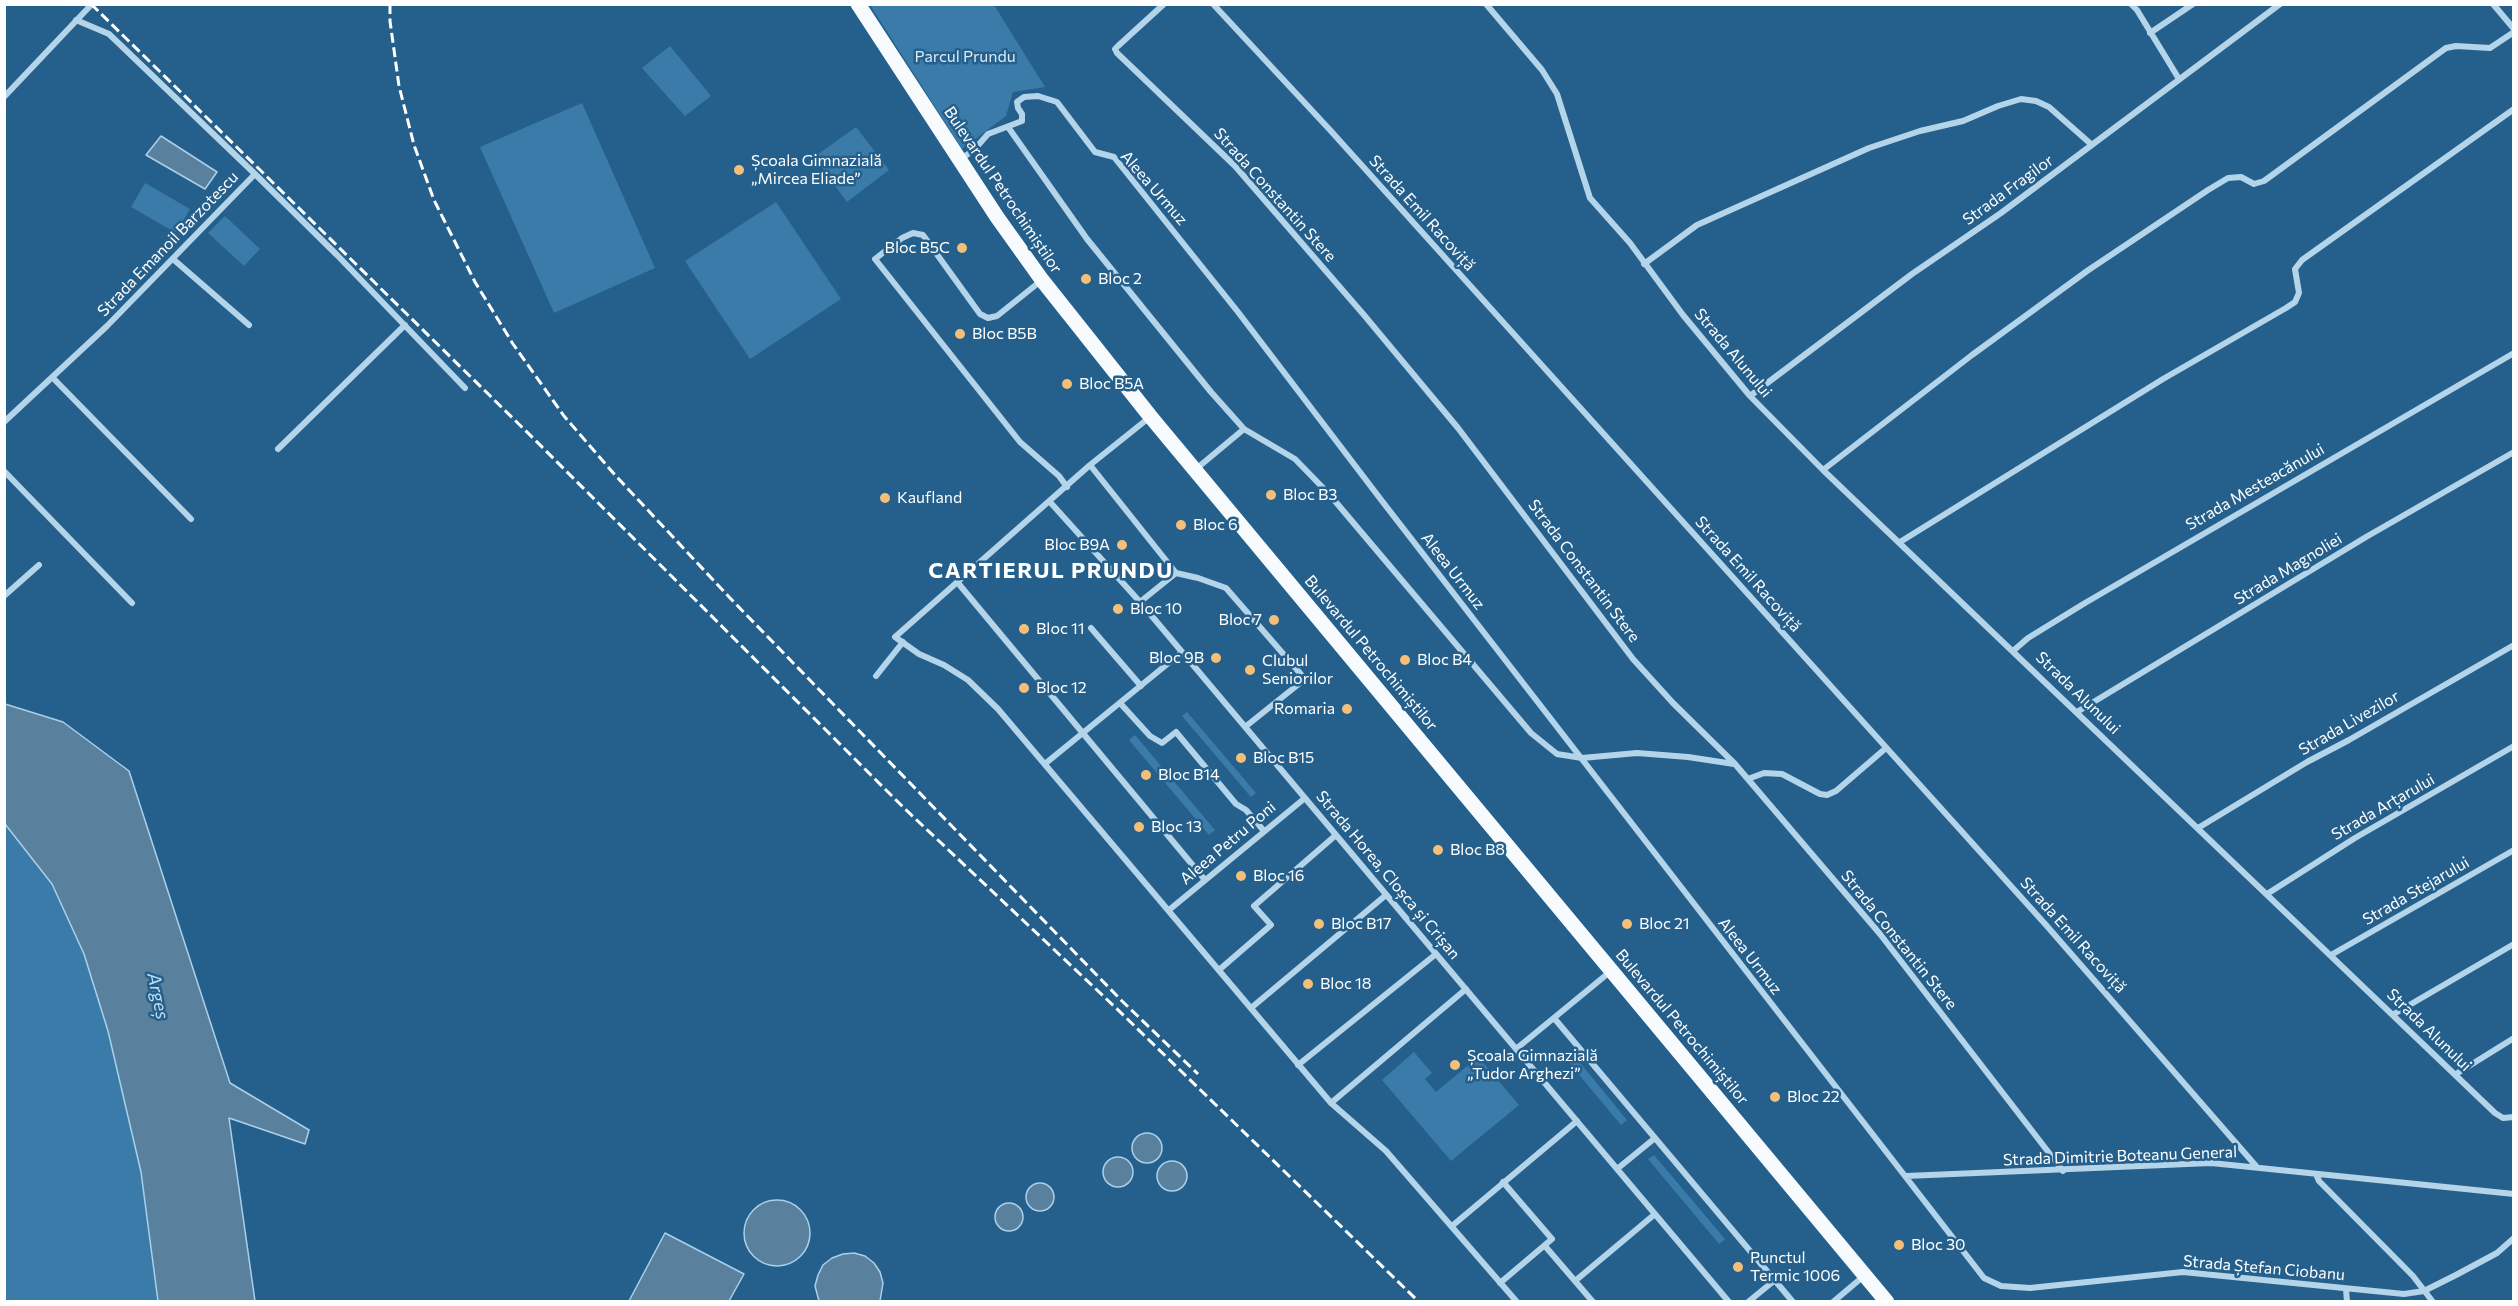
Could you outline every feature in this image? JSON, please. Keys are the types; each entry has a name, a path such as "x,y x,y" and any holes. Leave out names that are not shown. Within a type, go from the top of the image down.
{"main road":[{"name":"Bulevardul Petrochimiștilor","path":"858,4 997,218 1042,280 1150,416 1887,1302"}],"street":[{"path":"4,97 92,4"},
{"name":"Strada Constantin Stere","path":"1164,4 1118,46 1115,50 1117,53 1235,166 1349,297 1458,428 1633,659 1673,703 1735,764 1880,934 2063,1171"},
{"name":"Strada Emil Racoviță","path":"1213,4 1560,384 2046,925 2256,1166"},
{"name":"Strada Alunului","path":"1486,4 1542,70 1557,94 1590,198 1630,243 1644,264 1750,396 1823,470 2495,1113 2503,1119 2514,1117"},
{"path":"2131,4 2179,79"},
{"path":"2150,33 2193,4"},
{"name":"Strada Fragilor","path":"1750,396 1912,274 2001,213 2280,4"},
{"path":"1823,470 1972,355 2087,271 2208,189 2228,178 2241,177 2254,184 2264,181 2446,48 2456,46 2490,48 2514,31 2493,4"},
{"name":"Strada Emanoil Barzotescu","path":"4,422 53,378 255,174 109,34 76,20"},
{"name":"Aleea Urmuz","path":"1008,127 1022,121 1017,102 1024,97 1038,96 1057,102 1095,152 1114,157 1238,312 1906,1176"},
{"path":"1644,264 1697,225 1869,148 1920,131 1963,121 2021,99 2036,101 2049,107 2092,145"},
{"path":"1900,542 2163,379 2295,302 2299,293 2295,269 2302,260 2514,109"},
{"path":"960,159 973,151 988,134 1008,127 1088,239 1211,392 1244,429 1295,459 1329,494 1531,733 1557,754 1582,758 1637,753 1735,764"},
{"path":"255,174 465,388"},
{"path":"1042,280 997,316 988,318 980,314 923,235 913,233 902,238 875,260 1020,442 1059,476 1066,487"},
{"path":"173,259 249,325"},
{"path":"278,449 405,325"},
{"name":"Strada Mesteacănului","path":"2013,651 2028,638 2126,579 2514,353"},
{"path":"53,378 191,519"},
{"path":"1150,416 1090,465 895,638 919,654 944,665 968,680 998,709 1046,763 1331,1103 1386,1151 1517,1302"},
{"path":"1195,470 1244,429"},
{"name":"Strada Magnoliei","path":"2078,712 2358,542 2514,452"},
{"path":"1090,465 1176,573 1226,588 1305,679 1245,727"},
{"path":"4,471 132,603"},
{"name":"Strada Horea, Cloșca și Crișan","path":"1050,502 1140,602 1729,1302"},
{"path":"4,596 39,565"},
{"path":"1140,602 1176,573"},
{"path":"958,583 1205,880"},
{"path":"1091,628 1141,686"},
{"path":"876,676 903,642"},
{"name":"Strada Livezilor","path":"2198,828 2297,768 2349,741 2514,645"},
{"path":"1046,763 1182,652"},
{"path":"1120,703 1150,736 1162,744 1176,732 1236,804 1246,810 1264,831"},
{"name":"Strada Arțarului","path":"2267,894 2355,838 2514,746"},
{"path":"1748,779 1764,773 1782,774 1820,794 1827,795 1836,791 1886,748"},
{"name":"Aleea Petru Poni","path":"1169,910 1305,798"},
{"path":"1219,970 1271,925 1254,906 1336,835"},
{"name":"Strada Stejarului","path":"2331,955 2514,850"},
{"path":"1251,1008 1386,895"},
{"path":"2394,1014 2514,944"},
{"path":"1298,1065 1436,954"},
{"path":"1516,1048 1612,971"},
{"path":"1331,1103 1466,989"},
{"path":"1554,1018 1793,1302"},
{"path":"2456,1074 2514,1038"},
{"path":"1452,1226 1577,1121"},
{"path":"1617,1169 1655,1138"},
{"name":"Strada Dimitrie Boteanu General","path":"1906,1176 2211,1163 2513,1195"},
{"path":"2316,1174 2319,1181 2413,1276 2433,1302"},
{"name":"Strada Ștefan Ciobanu","path":"1906,1176 1984,1278 2001,1286 2030,1288 2183,1272 2404,1294 2424,1291 2497,1253 2514,1238"},
{"path":"1500,1282 1552,1239 1503,1182"},
{"path":"1575,1281 1655,1214"},
{"path":"1545,1246 1593,1302"},
{"path":"1833,1302 1865,1275"},
{"path":"1748,1302 1775,1280"},
{"path":"2346,1289 2347,1302"}],"green space":[{"name":"Parcul Prundu","path":"870,5 994,5 1045,87 1013,92 1006,116 962,149"},
{"path":"670,46 711,96 685,116 642,68"},
{"path":"582,103 655,268 554,313 480,147"},
{"path":"856,127 889,170 847,202 814,157"},
{"path":"145,183 190,209 176,233 131,207"},
{"path":"776,202 841,299 750,359 685,261"},
{"path":"225,216 260,249 244,266 208,233"},
{"path":"1187,712 1256,793 1251,797 1182,716"},
{"path":"1135,735 1215,830 1209,835 1129,740"},
{"path":"4,824 52,884 84,954 108,1031 141,1172 158,1301 5,1301"},
{"path":"1414,1052 1432,1073 1425,1079 1436,1092 1478,1057 1519,1105 1451,1161 1382,1080"},
{"path":"1572,1053 1627,1120 1621,1125 1565,1058"},
{"path":"1654,1155 1725,1239 1719,1244 1648,1159"}],"water":[{"path":"161,136 217,172 205,189 146,155"},
{"name":"Argeș","path":"5,704 63,722 129,771 230,1083 309,1130 305,1144 229,1118 255,1301 158,1301 141,1172 108,1031 84,954 52,884 5,824"},
{"path":"1147,1133 1158,1137 1162,1148 1158,1159 1147,1163 1136,1159 1132,1148 1136,1137"},
{"path":"1118,1157 1129,1161 1133,1172 1129,1183 1118,1187 1107,1183 1103,1172 1107,1161"},
{"path":"1172,1161 1183,1165 1187,1176 1183,1187 1172,1191 1161,1187 1157,1176 1161,1165"},
{"path":"1040,1183 1050,1187 1054,1197 1050,1207 1040,1211 1030,1207 1026,1197 1030,1187"},
{"path":"771,1200 783,1200 795,1205 805,1215 810,1233 808,1246 795,1261 783,1266 771,1266 759,1261 749,1251 744,1239 744,1227 749,1215 759,1205"},
{"path":"1009,1203 1019,1207 1023,1217 1019,1227 1009,1231 999,1227 995,1217 999,1207"},
{"path":"665,1233 744,1274 729,1301 629,1301"},
{"path":"854,1253 865,1256 880,1272 883,1283 880,1301 819,1301 815,1286 823,1265 832,1258"}],"railway":[{"path":"91,4 533,438 904,808 1116,1008 1419,1302"},
{"path":"390,4 390,21 399,86 414,145 434,200 475,282 513,344 564,416 615,475 730,598 1122,1001 1198,1074"}],"place":[{"name":"Școala Gimnazială „Mircea Eliade”","path":"739,170"},
{"name":"Bloc B5C","path":"962,248"},
{"name":"Bloc 2","path":"1086,279"},
{"name":"Bloc B5B","path":"960,334"},
{"name":"Bloc B5A","path":"1067,384"},
{"name":"Bloc B3","path":"1271,495"},
{"name":"Kaufland","path":"885,498"},
{"name":"Bloc 6","path":"1181,525"},
{"name":"Bloc B9A","path":"1122,545"},
{"name":"Bloc 10","path":"1118,609"},
{"name":"Bloc 7","path":"1274,620"},
{"name":"Bloc 11","path":"1024,629"},
{"name":"Bloc 9B","path":"1216,658"},
{"name":"Bloc B4","path":"1405,660"},
{"name":"Clubul Seniorilor","path":"1250,670"},
{"name":"Bloc 12","path":"1024,688"},
{"name":"Romaria","path":"1347,709"},
{"name":"Bloc B15","path":"1241,758"},
{"name":"Bloc B14","path":"1146,775"},
{"name":"Bloc 13","path":"1139,827"},
{"name":"Bloc B8","path":"1438,850"},
{"name":"Bloc 16","path":"1241,876"},
{"name":"Bloc B17","path":"1319,924"},
{"name":"Bloc 21","path":"1627,924"},
{"name":"Bloc 18","path":"1308,984"},
{"name":"Școala Gimnazială „Tudor Arghezi”","path":"1455,1065"},
{"name":"Bloc 22","path":"1775,1097"},
{"name":"Bloc 30","path":"1899,1245"},
{"name":"Punctul Termic 1006","path":"1738,1267"}],"district":[{"name":"CARTIERUL PRUNDU","path":"1051,571"}]}
